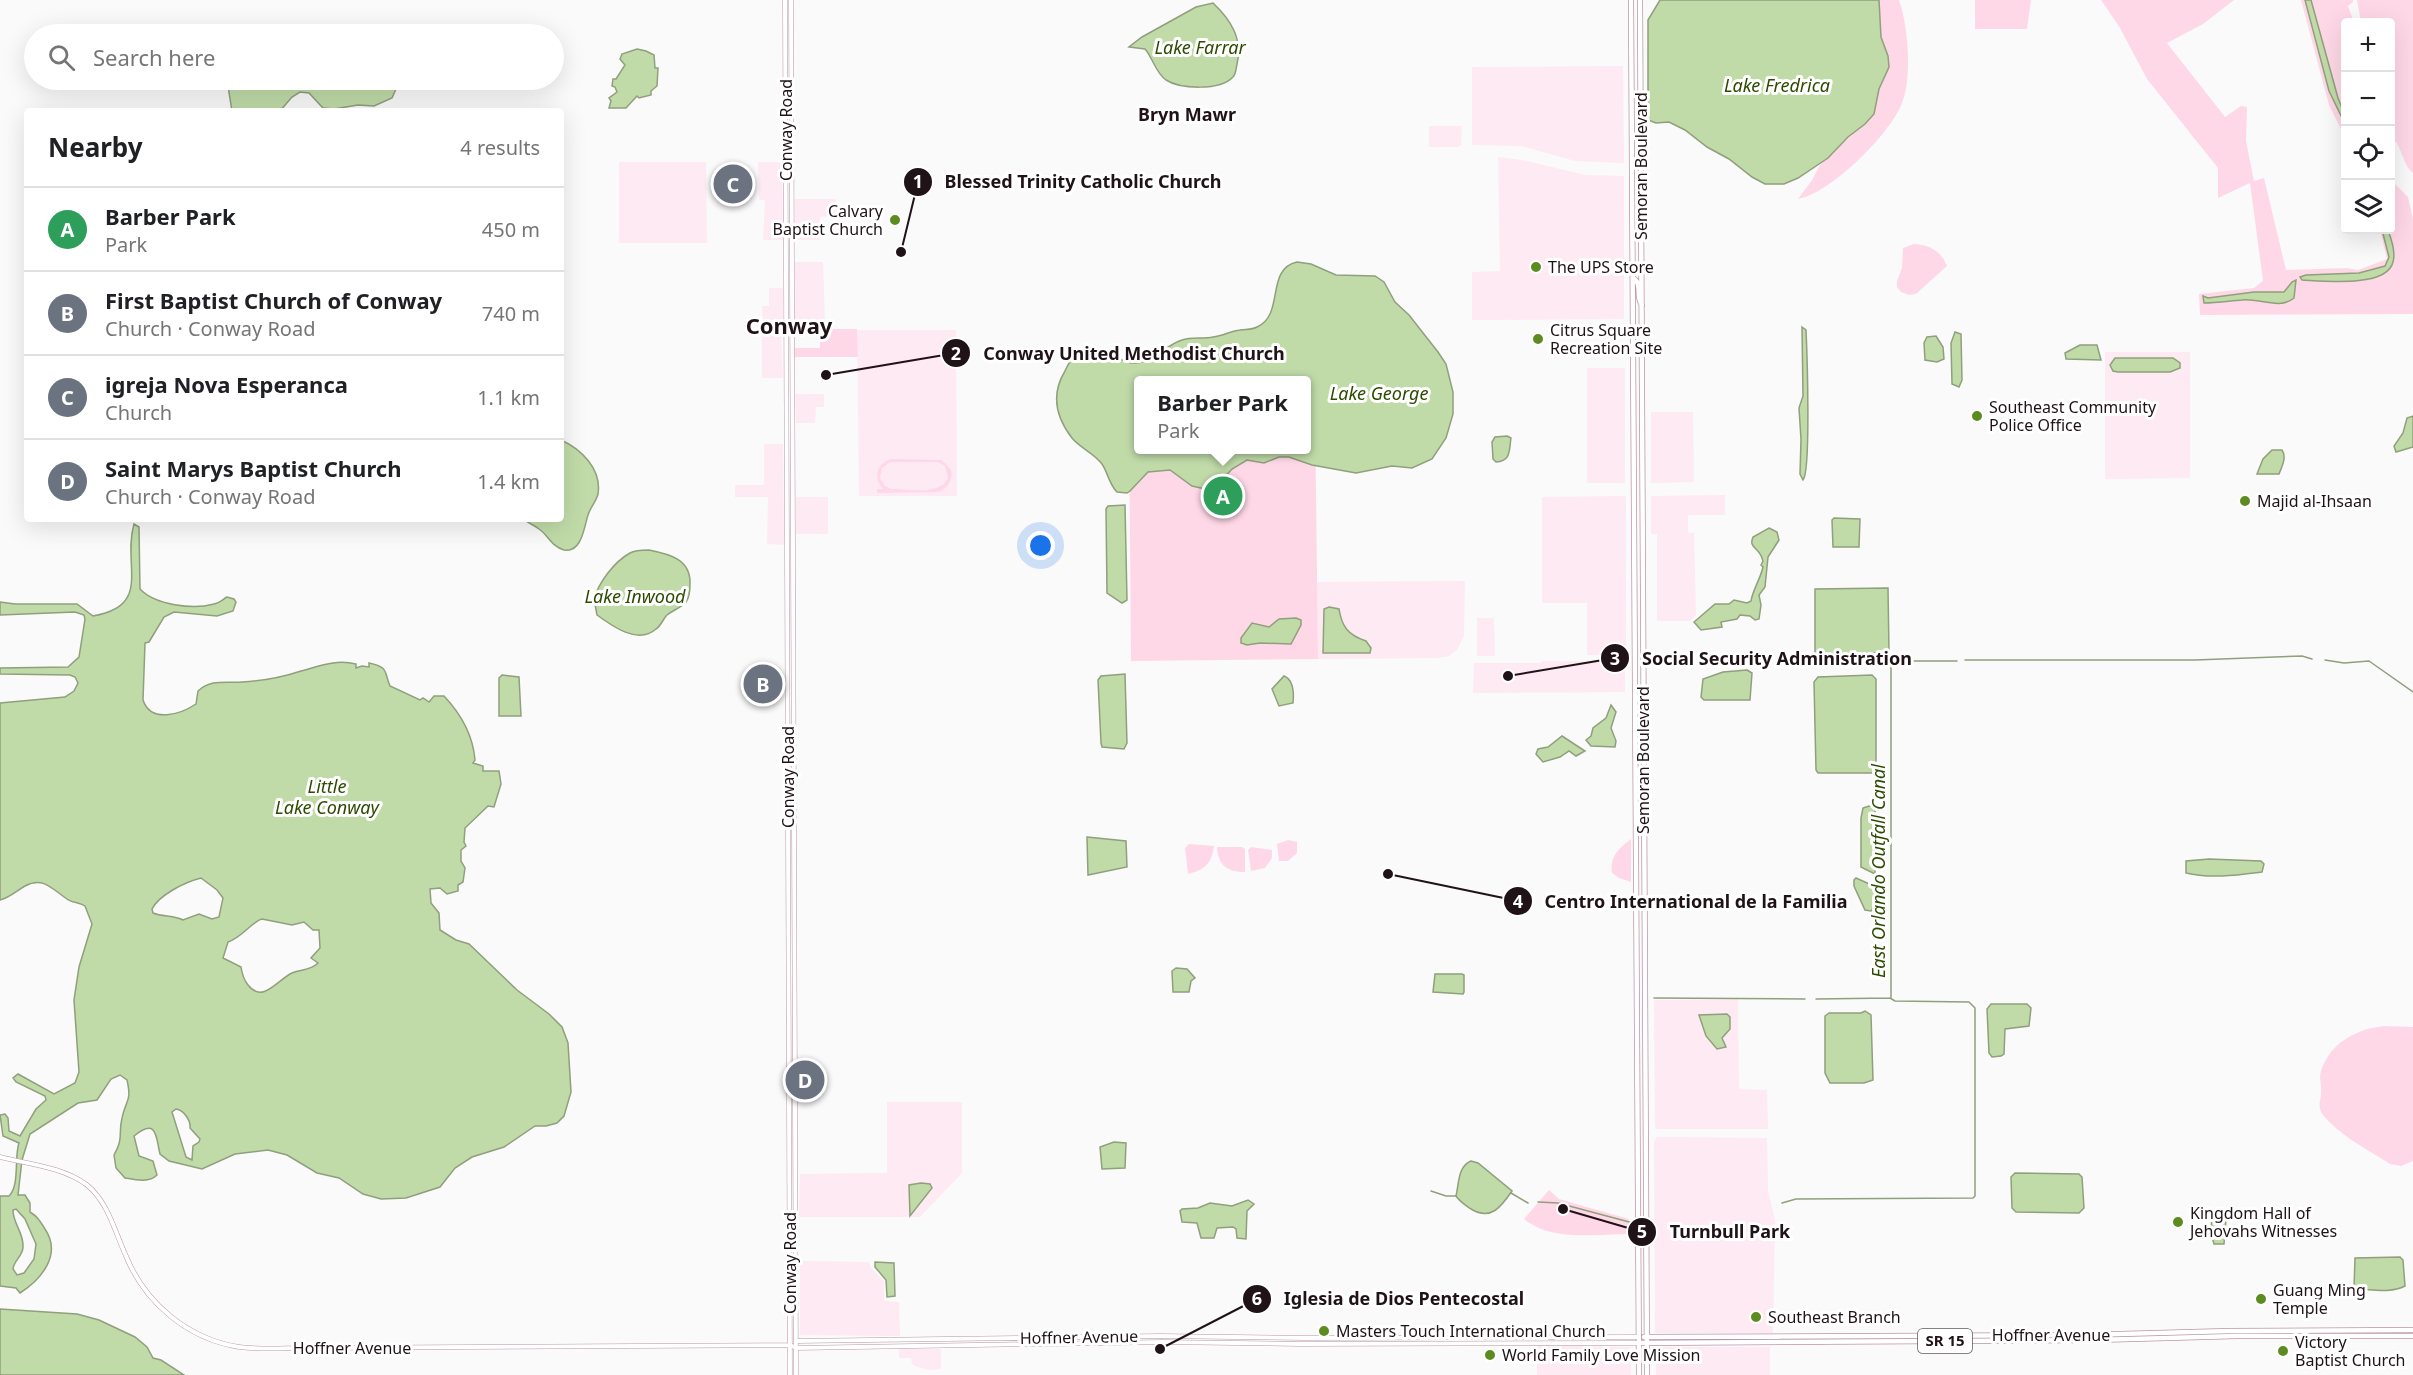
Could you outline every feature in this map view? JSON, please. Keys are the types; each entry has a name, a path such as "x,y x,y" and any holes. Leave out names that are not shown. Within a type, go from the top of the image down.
{"main road":[{"name":"Conway Road","path":"785,0 790,1375"},
{"name":"Conway Road","path":"791,0 796,1375"},
{"name":"Semoran Boulevard","path":"1631,0 1639,1375"},
{"name":"Semoran Boulevard","path":"1640,0 1647,1375"},
{"path":"1632,70 1637,77 1641,93"},
{"path":"786,268 792,281"},
{"path":"1633,278 1638,284 1638,300 1642,304"},
{"path":"1633,330 1639,336 1642,346"},
{"path":"1633,389 1636,399 1642,405"},
{"path":"787,424 792,442"},
{"path":"787,495 793,512"},
{"path":"787,520 793,537"},
{"path":"1635,739 1643,758"},
{"path":"788,746 794,761"},
{"path":"1635,758 1641,765 1644,778"},
{"path":"788,800 794,814"},
{"path":"788,836 794,855"},
{"path":"789,861 794,883"},
{"path":"1636,1004 1638,1013 1645,1021"},
{"path":"1636,1022 1645,1040"},
{"name":"Hoffner Avenue","path":"0,1157 63,1173 87,1185 102,1202 131,1268 154,1301 186,1327 203,1337 229,1345 253,1348 790,1345 796,1348 910,1345 961,1338 1106,1336 1896,1342 2004,1341 2042,1335 2234,1330 2413,1330"},
{"path":"1638,1221 1646,1237"},
{"path":"790,1238 792,1261 796,1265"},
{"path":"790,1265 796,1287"},
{"path":"2328,1335 2357,1332 2362,1329"},
{"path":"2213,1337 2219,1333 2234,1330"},
{"path":"2254,1336 2273,1330"},
{"path":"2294,1336 2319,1333 2322,1330"},
{"path":"1935,1341 1939,1338 1967,1335"},
{"name":"Hoffner Avenue","path":"1647,1340 1967,1335 2025,1338 2413,1336"},
{"path":"1059,1343 1066,1339 1101,1339 1106,1336"},
{"path":"1174,1336 1174,1342"},
{"path":"1896,1342 1900,1339 1922,1340 1929,1336"},
{"path":"1035,1343 1037,1340 1060,1337"},
{"path":"1273,1344 1300,1342 1305,1338"},
{"path":"1338,1344 1344,1340 1366,1338"},
{"path":"1470,1344 1474,1340 1504,1340 1507,1338"},
{"name":"Hoffner Avenue","path":"796,1341 1470,1344 1638,1340"},
{"path":"790,1345 796,1341"}],"shaded area":[{"path":"1879,0 1899,0 1902,10 1907,36 1908,64 1903,100 1887,128 1859,159 1827,186 1798,199 1820,165 1874,114 1879,89 1889,67 1888,56 1881,38"},
{"path":"1975,0 2031,0 2027,29 1975,29"},
{"path":"2101,0 2234,0 2203,24 2167,43 2225,117 2241,106 2247,107 2246,141 2254,181 2264,178 2286,270 2347,268 2358,270 2387,259 2381,234 2395,234 2395,184 2408,197 2413,219 2413,314 2200,315 2199,294 2254,288 2263,281 2250,183 2218,198 2218,168 2147,79 2120,28"},
{"path":"2301,0 2353,0 2348,6 2352,18 2341,18 2341,129 2329,105"},
{"path":"2357,0 2413,0 2413,173 2395,141 2395,18 2360,18"},
{"path":"1623,66 1624,163 1575,161 1521,146 1472,145 1472,67"},
{"path":"1429,126 1462,126 1461,145 1458,147 1429,147"},
{"path":"1498,157 1522,160 1586,175 1624,176 1624,319 1472,320 1472,272 1500,271"},
{"path":"619,162 706,162 707,243 619,243"},
{"path":"758,162 778,162 782,165 783,240 763,240 765,200 759,200"},
{"path":"795,199 836,199 836,216 820,217 820,240 795,240"},
{"path":"1914,244 1934,250 1942,256 1947,266 1916,294 1909,295 1901,292 1897,287 1897,281 1902,268 1903,248"},
{"path":"795,262 823,262 825,321 795,322"},
{"path":"769,288 783,288 783,322 763,323 762,306 769,306"},
{"path":"820,329 857,329 858,357 795,357 795,348 820,348"},
{"path":"857,330 956,330 957,496 859,496"},
{"path":"781,331 783,378 762,378 762,332"},
{"path":"2105,352 2190,352 2190,478 2105,479"},
{"path":"1587,368 1625,368 1625,483 1587,483"},
{"path":"795,394 824,394 824,407 816,407 815,423 796,423"},
{"path":"1315,407 1318,659 1131,661 1129,410 1134,430 1134,454 1311,454 1311,428"},
{"path":"1651,412 1693,412 1694,482 1651,483"},
{"path":"764,444 783,444 784,545 767,544 768,497 735,497 735,485 764,485"},
{"path":"890,459 942,460 951,470 950,481 945,489 938,492 877,493 877,489 883,489 877,476 879,468","holes":["890,462 937,462 945,466 948,478 944,484 931,489 891,489 885,486 880,478 882,468"]},
{"path":"1725,495 1725,515 1688,515 1688,533 1694,533 1696,615 1690,621 1657,621 1657,534 1651,534 1651,496"},
{"path":"1626,496 1626,655 1587,655 1587,603 1542,603 1542,497"},
{"path":"796,497 828,497 828,534 796,534"},
{"path":"1465,581 1464,636 1457,650 1449,656 1318,659 1317,582"},
{"path":"1477,618 1494,618 1495,656 1477,656"},
{"path":"1542,661 1625,662 1625,692 1473,693 1474,663 1541,663"},
{"path":"1631,839 1631,882 1612,873 1611,867 1616,853"},
{"path":"1288,840 1297,842 1297,853 1288,861 1279,861 1277,844"},
{"path":"1189,844 1214,846 1207,865 1188,874 1185,848"},
{"path":"1217,847 1245,849 1245,872 1228,869 1219,858"},
{"path":"1251,847 1272,850 1272,858 1265,868 1251,871 1248,850"},
{"path":"1738,999 1739,1089 1767,1090 1768,1129 1655,1129 1654,1000"},
{"path":"2384,1026 2413,1027 2413,1161 2401,1166 2390,1164 2346,1136 2330,1123 2320,1109 2320,1073 2331,1053 2345,1039 2354,1034"},
{"path":"887,1102 962,1102 962,1173 920,1217 799,1217 800,1174 887,1173"},
{"path":"1657,1137 1767,1138 1768,1190 1775,1220 1773,1333 1655,1333 1654,1141"},
{"path":"1549,1190 1559,1199 1629,1219 1629,1234 1561,1234 1535,1226 1524,1219"},
{"path":"800,1261 869,1262 871,1268 884,1281 884,1301 899,1302 900,1336 800,1335"},
{"path":"1537,1345 1630,1347 1631,1375 1537,1375"},
{"path":"1655,1347 1770,1347 1770,1375 1656,1375"},
{"path":"899,1349 941,1349 941,1369 929,1370 915,1366 911,1358 899,1358"}],"water":[{"name":"Lake Fredrica","path":"1660,0 1879,0 1881,37 1888,56 1889,67 1879,89 1874,114 1828,158 1798,178 1784,184 1765,184 1685,130 1669,122 1656,123 1648,120 1648,20"},
{"path":"2305,0 2311,0 2341,105 2341,116 2329,91"},
{"name":"Lake Farrar","path":"1213,3 1230,23 1237,38 1238,55 1235,73 1227,82 1200,87 1172,83 1159,73 1145,49 1129,47 1142,37 1196,7"},
{"path":"637,49 654,55 655,68 658,68 657,86 651,91 651,95 639,98 637,96 626,108 609,108 611,101 609,98 617,92 612,86 613,79 616,79 625,65 620,59 622,54"},
{"path":"229,90 396,90 392,98 374,106 323,108 309,93 300,92 283,108 232,108"},
{"path":"2383,234 2389,234 2394,258 2388,270 2379,276 2338,282 2302,280 2300,277 2359,273 2385,266 2389,257"},
{"name":"Lake George","path":"1297,262 1311,264 1336,275 1375,276 1384,282 1395,302 1409,315 1446,364 1453,392 1453,414 1446,438 1432,459 1412,468 1392,466 1356,473 1312,465 1289,457 1279,457 1264,463 1247,460 1232,469 1219,483 1205,489 1192,486 1170,470 1148,472 1127,493 1117,492 1102,464 1072,438 1059,413 1058,388 1073,357 1082,349 1092,347 1127,362 1140,363 1182,340 1206,338 1255,328 1271,313 1281,273 1287,266"},
{"path":"2296,280 2294,298 2282,303 2249,300 2204,303 2203,296 2208,298 2254,292 2284,292"},
{"path":"1802,327 1806,330 1808,410 1807,456 1803,480 1800,474 1799,408 1803,396"},
{"path":"1955,332 1961,334 1962,380 1959,387 1952,384 1951,343"},
{"path":"1936,336 1943,347 1944,359 1937,362 1925,360 1924,343 1927,337"},
{"path":"2080,345 2097,345 2101,360 2066,359 2065,353"},
{"path":"2115,358 2173,358 2180,363 2180,368 2170,372 2118,372 2113,371 2110,365"},
{"path":"2413,416 2413,447 2396,452 2394,446 2403,433 2407,418"},
{"path":"1495,437 1511,438 1507,457 1496,462 1493,459 1492,442"},
{"path":"564,442 583,454 593,468 597,476 598,494 589,512 581,538 570,550 556,546 528,522 564,522"},
{"path":"2272,450 2282,450 2284,456 2279,474 2257,474 2263,459"},
{"path":"1125,505 1127,600 1122,603 1107,593 1106,509 1108,506"},
{"path":"1834,518 1860,519 1859,547 1833,547 1832,520"},
{"name":"Little Lake Conway","path":"134,524 139,527 140,589 155,599 185,606 205,606 227,597 236,602 233,611 217,616 174,612 164,617 149,642 145,643 143,700 153,712 167,715 190,708 196,704 198,691 213,683 264,680 342,662 356,664 356,668 369,667 369,663 380,666 385,671 390,686 420,700 423,698 429,702 434,696 444,696 450,703 469,733 474,751 473,763 483,766 483,771 499,771 501,784 494,807 488,806 465,828 466,846 461,850 461,861 465,868 463,882 458,885 458,891 447,894 440,888 430,889 431,903 439,913 440,930 456,940 469,944 517,990 562,1027 568,1043 571,1092 564,1116 557,1123 535,1126 504,1147 472,1157 455,1168 440,1187 406,1198 381,1199 363,1194 339,1178 317,1173 287,1155 268,1150 235,1154 202,1169 169,1161 160,1154 155,1132 148,1128 134,1136 139,1156 153,1161 157,1175 146,1180 125,1178 116,1168 114,1155 119,1144 122,1118 129,1097 127,1080 120,1075 111,1079 97,1100 78,1103 30,1134 22,1160 18,1195 25,1195 30,1203 30,1212 37,1217 45,1229 50,1238 51,1248 50,1257 42,1273 36,1281 20,1293 16,1288 0,1286 0,1196 9,1196 12,1191 16,1178 19,1143 3,1136 0,1115 5,1114 8,1118 9,1131 20,1136 36,1109 46,1100 45,1096 16,1082 13,1078 18,1074 54,1094 75,1083 79,1072 74,1000 79,967 92,924 85,906 69,900 42,883 31,883 0,900 0,703 65,697 74,691 78,683 75,677 70,675 0,674 0,668 68,667 79,657 85,619 84,615 75,612 0,615 0,602 77,604 93,616 111,611 123,603 129,593 132,582 131,539","holes":["201,878 217,890 223,898 219,917 212,919 199,914 183,920 153,913 152,909 160,899 180,886","262,919 292,925 304,922 313,930 319,930 320,948 311,958 318,963 309,969 286,976 270,989 259,992 254,990 245,981 241,967 223,958 228,942 238,937","176,1109 184,1114 190,1128 200,1139 193,1146 192,1160 186,1157 172,1112","16,1209 25,1219 36,1244 34,1259 24,1273 17,1275 13,1269 23,1250 23,1242 13,1210"]},
{"path":"1769,528 1777,532 1779,540 1768,557 1765,587 1759,595 1761,605 1759,619 1755,620 1750,616 1740,615 1737,619 1721,622 1722,627 1701,630 1694,622 1715,604 1729,604 1734,600 1747,603 1751,601 1763,567 1762,557 1752,545 1752,540 1753,537"},
{"name":"Lake Inwood","path":"649,550 664,553 683,563 689,576 690,593 686,602 667,615 656,629 649,633 633,635 597,615 594,599 603,579 618,562 632,552"},
{"path":"1888,588 1889,653 1815,653 1815,589"},
{"path":"1329,607 1339,609 1347,630 1366,641 1371,648 1370,653 1323,653 1324,609"},
{"path":"1279,619 1301,620 1301,625 1291,644 1247,645 1241,643 1241,638 1252,623 1269,627"},
{"path":"1747,670 1752,673 1750,700 1704,700 1701,697 1703,679 1723,672"},
{"path":"1125,674 1127,743 1124,749 1102,747 1098,680 1101,676"},
{"path":"502,675 519,677 521,716 499,716 499,678"},
{"path":"1872,675 1876,679 1876,769 1873,773 1818,773 1816,770 1814,682 1818,677"},
{"path":"1284,676 1292,684 1293,703 1279,706 1272,689"},
{"path":"1611,705 1616,712 1611,728 1616,741 1615,747 1591,746 1586,740 1591,736 1593,728 1606,718"},
{"path":"1562,736 1585,751 1576,756 1569,751 1560,757 1543,762 1536,754 1538,749 1548,747"},
{"path":"1875,807 1875,874 1861,867 1861,818 1863,808"},
{"path":"1087,837 1126,841 1127,867 1088,875"},
{"path":"2209,859 2261,861 2264,864 2262,872 2214,876 2186,873 2186,861"},
{"path":"1856,878 1874,886 1875,906 1871,911 1865,910 1854,886"},
{"path":"1176,968 1187,969 1195,978 1191,981 1189,992 1173,992 1172,971"},
{"path":"1435,974 1464,975 1463,994 1433,992"},
{"path":"1991,1004 2027,1004 2031,1008 2029,1026 2005,1029 2004,1054 1992,1057 1989,1053 1987,1009"},
{"path":"1865,1011 1871,1015 1873,1080 1864,1083 1830,1083 1825,1073 1825,1016 1829,1013"},
{"path":"1727,1014 1730,1017 1730,1029 1722,1038 1726,1047 1717,1049 1706,1036 1699,1015"},
{"path":"1114,1142 1126,1143 1125,1168 1102,1169 1100,1147"},
{"path":"1471,1161 1478,1163 1512,1191 1499,1207 1490,1213 1484,1214 1471,1209 1456,1196 1461,1171"},
{"path":"2015,1173 2079,1174 2082,1177 2084,1208 2079,1213 2016,1212 2012,1208 2011,1177"},
{"path":"930,1184 932,1188 910,1216 909,1185"},
{"path":"1248,1200 1254,1204 1247,1211 1246,1239 1237,1238 1236,1229 1233,1227 1217,1228 1214,1238 1201,1238 1197,1223 1182,1222 1180,1211 1182,1209 1198,1208 1210,1203 1232,1206"},
{"path":"2212,1214 2223,1216 2226,1220 2224,1244 2214,1244 2211,1233"},
{"path":"2400,1257 2403,1260 2405,1286 2386,1290 2354,1289 2355,1258"},
{"path":"875,1262 894,1263 895,1296 887,1297 886,1280 875,1267"},
{"path":"0,1309 77,1314 99,1320 135,1337 147,1347 153,1358 161,1360 184,1375 0,1375"}],"waterway":[{"name":"East Orlando Outfall Canal","path":"1965,660 2195,660 2302,656 2312,659"},
{"name":"East Orlando Outfall Canal","path":"2325,660 2344,663 2369,661 2413,692"},
{"name":"East Orlando Outfall Canal","path":"1891,997 1891,664 1895,661 1957,661"},
{"path":"1654,998 1805,999"},
{"path":"1816,999 1890,998"},
{"name":"East Orlando Outfall Canal","path":"1782,1203 1796,1199 1973,1198 1975,1196 1975,1008 1969,1002 1895,1001 1890,998"},
{"name":"East Orlando Outfall Canal","path":"1431,1191 1446,1196 1456,1196"},
{"name":"East Orlando Outfall Canal","path":"1511,1193 1528,1203"},
{"name":"East Orlando Outfall Canal","path":"1538,1202 1558,1203 1633,1223"}],"place":[{"name":"igreja Nova Esperanca","path":"733,184"},
{"name":"Calvary Baptist Church","path":"895,220"},
{"name":"Blessed Trinity Catholic Church","path":"901,252"},
{"name":"The UPS Store","path":"1536,267"},
{"name":"Citrus Square Recreation Site","path":"1538,339"},
{"name":"Conway United Methodist Church","path":"826,375"},
{"name":"Southeast Community Police Office","path":"1977,416"},
{"name":"Barber Park","path":"1223,496"},
{"name":"Majid al-Ihsaan","path":"2245,501"},
{"name":"Social Security Administration","path":"1508,676"},
{"name":"First Baptist Church of Conway","path":"763,684"},
{"name":"Centro International de la Familia","path":"1388,874"},
{"name":"Saint Marys Baptist Church","path":"805,1080"},
{"name":"Turnbull Park","path":"1563,1209"},
{"name":"Kingdom Hall of Jehovahs Witnesses","path":"2178,1222"},
{"name":"Guang Ming Temple","path":"2261,1299"},
{"name":"Southeast Branch","path":"1756,1317"},
{"name":"Masters Touch International Church","path":"1324,1331"},
{"name":"Iglesia de Dios Pentecostal","path":"1160,1349"},
{"name":"Victory Baptist Church","path":"2283,1351"},
{"name":"World Family Love Mission","path":"1490,1355"}],"district":[{"name":"Bryn Mawr","path":"1187,115"},
{"name":"Conway","path":"789,326"}]}
